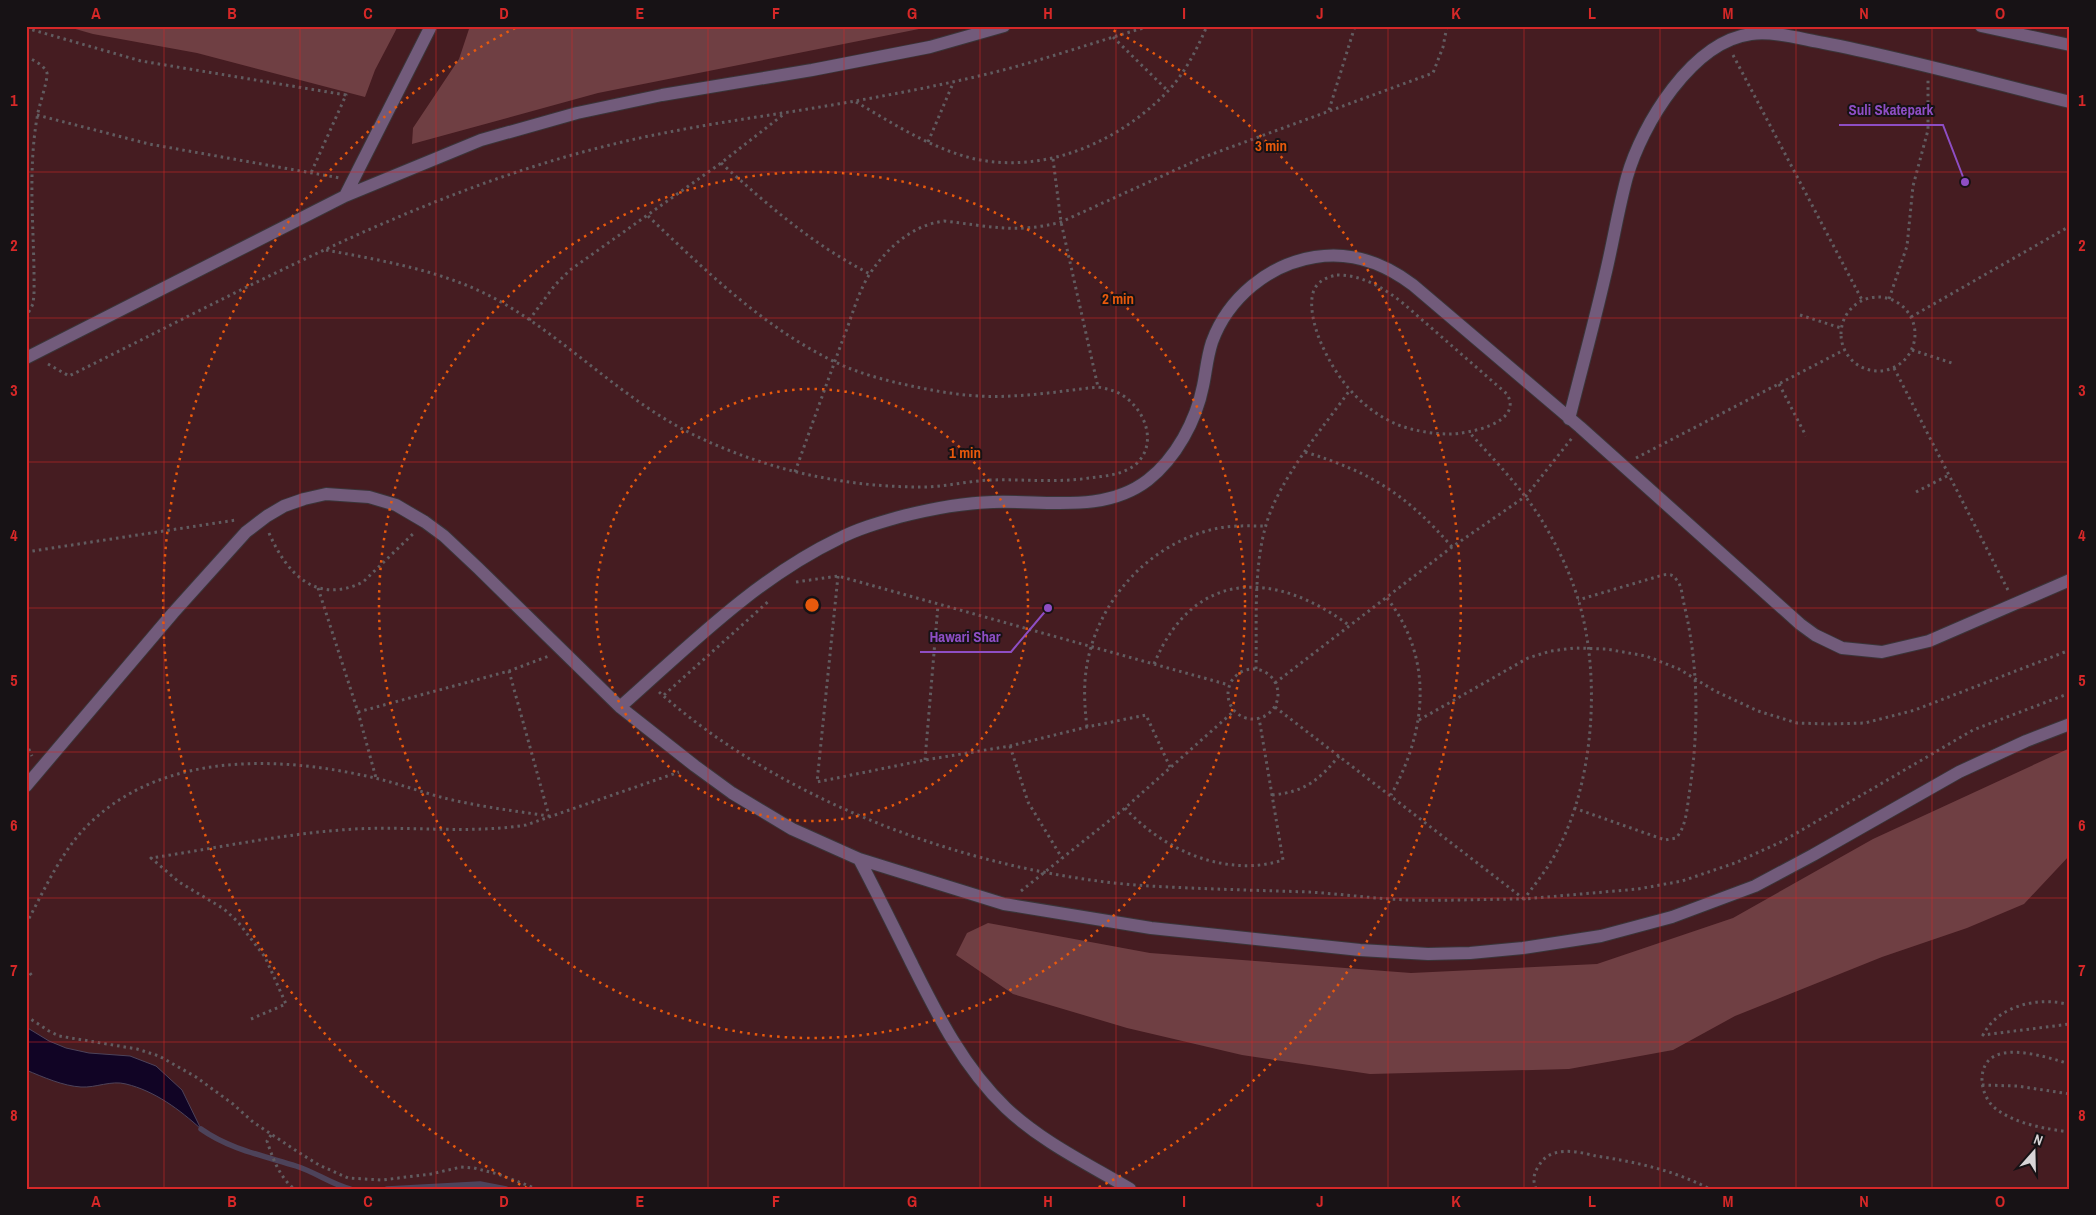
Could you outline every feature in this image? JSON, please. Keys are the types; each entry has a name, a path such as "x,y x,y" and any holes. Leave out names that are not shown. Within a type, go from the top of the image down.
{"street":[{"path":"345,196 431,26"},
{"path":"30,356 345,196 480,140 524,126 576,113 930,47 1004,26"},
{"path":"1981,26 2070,45"},
{"path":"1574,423 1632,163 1653,120 1675,87 1701,58 1726,41 1752,34 1778,35 1853,49 2070,102"},
{"path":"620,706 750,595 812,552 866,527 926,510 972,503 1100,502 1125,494 1149,479 1170,457 1192,421 1203,387 1211,345 1226,314 1249,288 1280,267 1294,261 1322,256 1368,260 1397,273 1574,423 1800,624 1815,635 1842,648 1882,652 1914,645 2070,580"},
{"path":"26,786 179,606 246,532 284,506 326,494 369,497 396,505 425,522 444,536 620,706 695,766 761,812 827,846 860,860 1004,904 1151,928 1360,950 1428,954 1470,953 1567,942 1601,936 1672,917 1754,886 1814,855 1959,772 2026,740 2070,724"},
{"path":"860,860 938,1016 958,1050 981,1080 1006,1108 1043,1138 1130,1189"}],"path":[{"path":"30,356 69,376 326,250 447,198 526,170 606,146 688,129 855,101 954,81 1006,69 1150,26"},
{"path":"855,101 928,142 976,159 1013,162 1053,159 1074,154 1119,131 1146,112 1168,91 1187,66 1207,26"},
{"path":"1329,110 1355,26"},
{"path":"795,472 835,362 870,274 896,243 915,230 933,222 944,221 1008,229 1045,226 1061,222 1204,157 1433,73 1443,47 1447,26"},
{"path":"26,28 141,62 346,95 311,173"},
{"path":"1113,37 1168,91"},
{"path":"1726,41 1862,300"},
{"path":"26,57 41,64 46,71 47,78 37,116 32,146 31,185 34,294 33,304 26,317"},
{"path":"1889,299 1907,246 1914,186 1928,130 1928,67"},
{"path":"928,142 954,81"},
{"path":"529,320 555,285 570,270 721,163 786,113"},
{"path":"37,116 141,142 354,180"},
{"path":"1053,159 1061,222 1098,387"},
{"path":"721,163 801,232 870,274"},
{"path":"326,250 416,268 458,281 508,305 610,383 670,422 710,442 795,472 819,478 873,485 929,487 989,480 1073,480 1120,473 1136,464 1141,457 1148,440 1146,425 1140,412 1124,396 1110,390 1098,387 1012,396 948,394 877,378 835,362 800,342 733,294 710,275 648,216"},
{"path":"1911,317 2070,226"},
{"path":"1337,275 1361,278 1387,291 1507,394 1510,406 1507,414 1494,423 1468,432 1432,433 1401,426 1374,411 1350,390 1339,376 1316,331 1312,309 1313,292 1317,285 1321,280 1337,275"},
{"path":"1874,297 1889,299 1903,307 1911,317 1915,333 1912,350 1906,359 1894,368 1881,371 1864,369 1850,360 1844,350 1841,342 1841,328 1847,312 1862,300 1874,297"},
{"path":"1800,315 1841,328"},
{"path":"1622,465 1844,350"},
{"path":"1912,350 1952,363"},
{"path":"1894,368 2015,603"},
{"path":"1779,384 1806,436"},
{"path":"1256,669 1258,588 1265,526 1282,489 1305,452 1350,390"},
{"path":"1275,683 1452,547 1526,496 1574,423"},
{"path":"1468,432 1526,496 1554,542 1578,600 1589,648 1591,692 1589,749 1584,776 1559,848 1540,879 1524,899"},
{"path":"1305,452 1332,460 1378,481 1402,497 1427,518 1452,547"},
{"path":"1916,492 1949,474"},
{"path":"263,519 281,558 297,576 318,588 342,589 363,582 425,522"},
{"path":"26,552 238,520"},
{"path":"1087,727 1085,680 1091,647 1107,608 1119,590 1159,553 1179,541 1220,528 1265,526"},
{"path":"1574,808 1665,840 1672,840 1680,834 1687,808 1698,710 1696,679 1687,616 1680,586 1675,577 1669,574 1662,575 1578,600"},
{"path":"792,585 798,581 838,576 1229,685"},
{"path":"838,576 816,782 925,760 1010,746 1146,715 1170,767"},
{"path":"318,588 358,712 376,778"},
{"path":"1154,664 1165,640 1187,612 1220,592 1238,588 1258,588 1287,592 1318,604 1350,626"},
{"path":"1387,598 1398,612 1412,644 1420,681 1419,720 1409,756 1390,795"},
{"path":"664,695 772,599"},
{"path":"925,760 938,605"},
{"path":"1419,720 1528,658 1551,651 1589,648 1646,656 1679,669 1728,698 1779,719 1813,724 1865,723 1915,710 2070,650"},
{"path":"358,712 509,671 562,651"},
{"path":"1256,669 1271,676 1275,683 1278,699 1275,707 1270,713 1259,718 1247,719 1234,711 1229,702 1229,685 1240,672 1256,669"},
{"path":"509,671 549,816"},
{"path":"648,682 684,714 725,743 786,781 850,813 987,859 1044,872 1134,885 1311,892 1409,900 1524,899 1638,889 1682,881 1735,863 1783,841 1974,730 2000,718 2070,693"},
{"path":"1275,707 1524,899"},
{"path":"1004,904 1125,808 1234,711"},
{"path":"1125,808 1145,828 1186,852 1220,863 1238,866 1259,866 1283,860 1259,718"},
{"path":"1010,746 1028,802 1062,858"},
{"path":"1272,795 1287,794 1305,788 1322,775 1339,756"},
{"path":"26,924 57,866 78,836 104,811 138,789 182,773 206,768 253,763 293,764 376,778 488,808 549,816"},
{"path":"250,1019 286,1004 264,957 238,922 224,909 180,882 150,858 329,831 380,828 484,830 526,825 695,766"},
{"path":"26,968 32,976"},
{"path":"2070,1005 2043,1001 2018,1006 1992,1021 1983,1035 2070,1024"},
{"path":"26,1016 59,1036 137,1049 159,1056 196,1077 271,1135 319,1165 348,1178 382,1180 431,1174 461,1167 498,1174 537,1189"},
{"path":"2070,1064 2027,1053 2003,1052 1990,1059 1982,1073 1982,1085 1990,1102 2008,1116 2035,1125 2070,1132"},
{"path":"1982,1085 2017,1086 2070,1094"},
{"path":"271,1135 267,1141 278,1169 285,1182 294,1189"},
{"path":"1536,1189 1534,1181 1538,1167 1548,1155 1557,1152 1643,1163 1676,1174 1710,1189"}],"shaded area":[{"path":"26,26 2070,26 2070,1189 26,1189"},
{"path":"65,26 398,26 375,70 365,97 197,53 93,34"},
{"path":"470,26 934,26 598,93 412,144 413,128 459,59"},
{"path":"2070,748 2070,855 2024,904 1967,928 1882,957 1735,1016 1673,1050 1569,1069 1370,1074 1242,1055 1127,1028 1013,994 956,955 967,933 988,923 1150,953 1411,973 1597,964 1733,918 1873,839"},
{"path":"26,1027 49,1041 66,1048 89,1053 130,1056 156,1066 182,1090 201,1129 157,1096 137,1087 120,1083 87,1087 67,1085 26,1070"}],"waterway":[{"path":"201,1129 235,1147 303,1169 350,1189"},
{"path":"387,1189 480,1184 506,1189"}],"place":[{"name":"Suli Skatepark","path":"1965,182"},
{"name":"Hawari Shar","path":"1048,608"}]}
